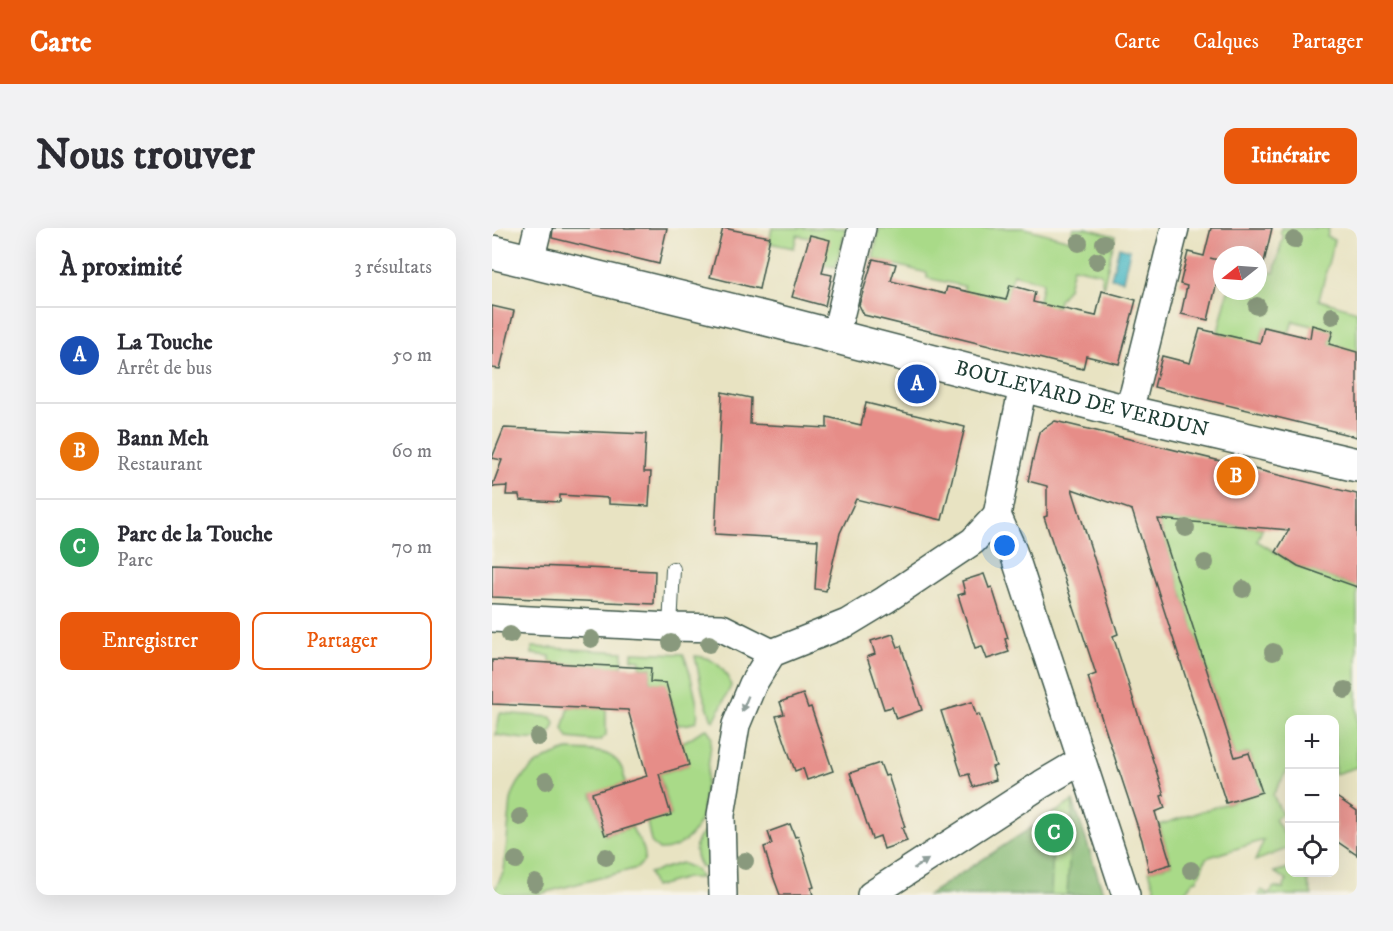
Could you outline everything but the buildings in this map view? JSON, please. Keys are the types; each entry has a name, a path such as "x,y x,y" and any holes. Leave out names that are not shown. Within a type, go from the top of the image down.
{"main road":[{"name":"BOULEVARD DE VERDUN","path":"492,252 1127,412 1357,465"}],"street":[{"path":"530,261 538,228"},
{"path":"835,337 862,228"},
{"path":"1127,412 1175,228"},
{"path":"723,895 721,815 736,725 753,684 772,653 847,623 973,541 996,515 1023,386"},
{"path":"996,515 1013,551 1126,895"},
{"path":"492,618 722,628 772,653"},
{"path":"871,895 1081,761"}],"lane":[{"path":"669,627 673,569"}],"green space":[{"path":"772,228 846,228 836,267 824,265 809,238 797,235 794,248 769,243"},
{"path":"879,228 1024,228 1070,240 1073,228 1086,228 1115,236 1103,288 1101,273 1073,267 1068,288 1059,300 1058,306 1054,306 1047,333 1032,330 1043,282 1013,274 999,329 964,291 964,286 927,278 927,273 873,259"},
{"path":"1281,228 1329,228 1327,237 1334,240 1319,300 1357,311 1357,352 1329,344 1333,331 1293,321 1289,333 1264,327 1257,356 1232,337 1218,332 1226,300 1267,300 1267,272 1274,273 1283,237 1280,232"},
{"path":"1158,519 1263,528 1257,541 1298,566 1357,587 1357,767 1339,773 1339,715 1285,715 1285,774 1273,795 1282,814 1275,819 1285,836 1285,850 1255,861 1264,840 1206,858 1197,880 1193,881 1183,895 1157,895 1149,871 1171,864 1159,825 1262,792 1249,753 1235,757"},
{"path":"532,647 623,652 622,667 550,663 550,656 532,654"},
{"path":"632,652 683,654 696,699 695,722 678,725 666,684 650,682 651,668 640,667 640,660 632,659"},
{"path":"695,656 708,659 718,665 726,674 731,686 714,721 703,694"},
{"path":"569,707 606,709 606,735 596,741 568,738 563,729"},
{"path":"500,713 551,717 555,722 547,736 540,739 496,735"},
{"path":"707,729 712,736 702,816 696,829 686,840 673,848 659,850 651,842 647,822 671,815 659,774 688,765 682,742"},
{"path":"568,750 605,754 613,757 619,763 625,783 592,794 605,835 632,827 643,848 644,861 637,868 539,894 492,895 504,871 514,790 525,774 540,762"},
{"path":"1073,801 1104,895 928,895"},
{"path":"1073,801 1104,895 1067,895"},
{"path":"1054,813 1051,895 928,895"},
{"path":"712,830 713,870 701,867 696,856 698,839"},
{"path":"681,863 695,869 701,878 686,878 654,887 649,873"},
{"path":"1285,869 1285,877 1306,877 1312,895 1258,895 1261,890 1269,894 1274,887 1283,889 1287,880 1274,872"}],"water":[{"path":"1119,247 1130,250 1123,280 1111,278"}],"place":[{"name":"La Touche","path":"917,384"},
{"name":"Bann Meh","path":"1236,476"},
{"name":"Parc de la Touche","path":"1054,833"}]}
